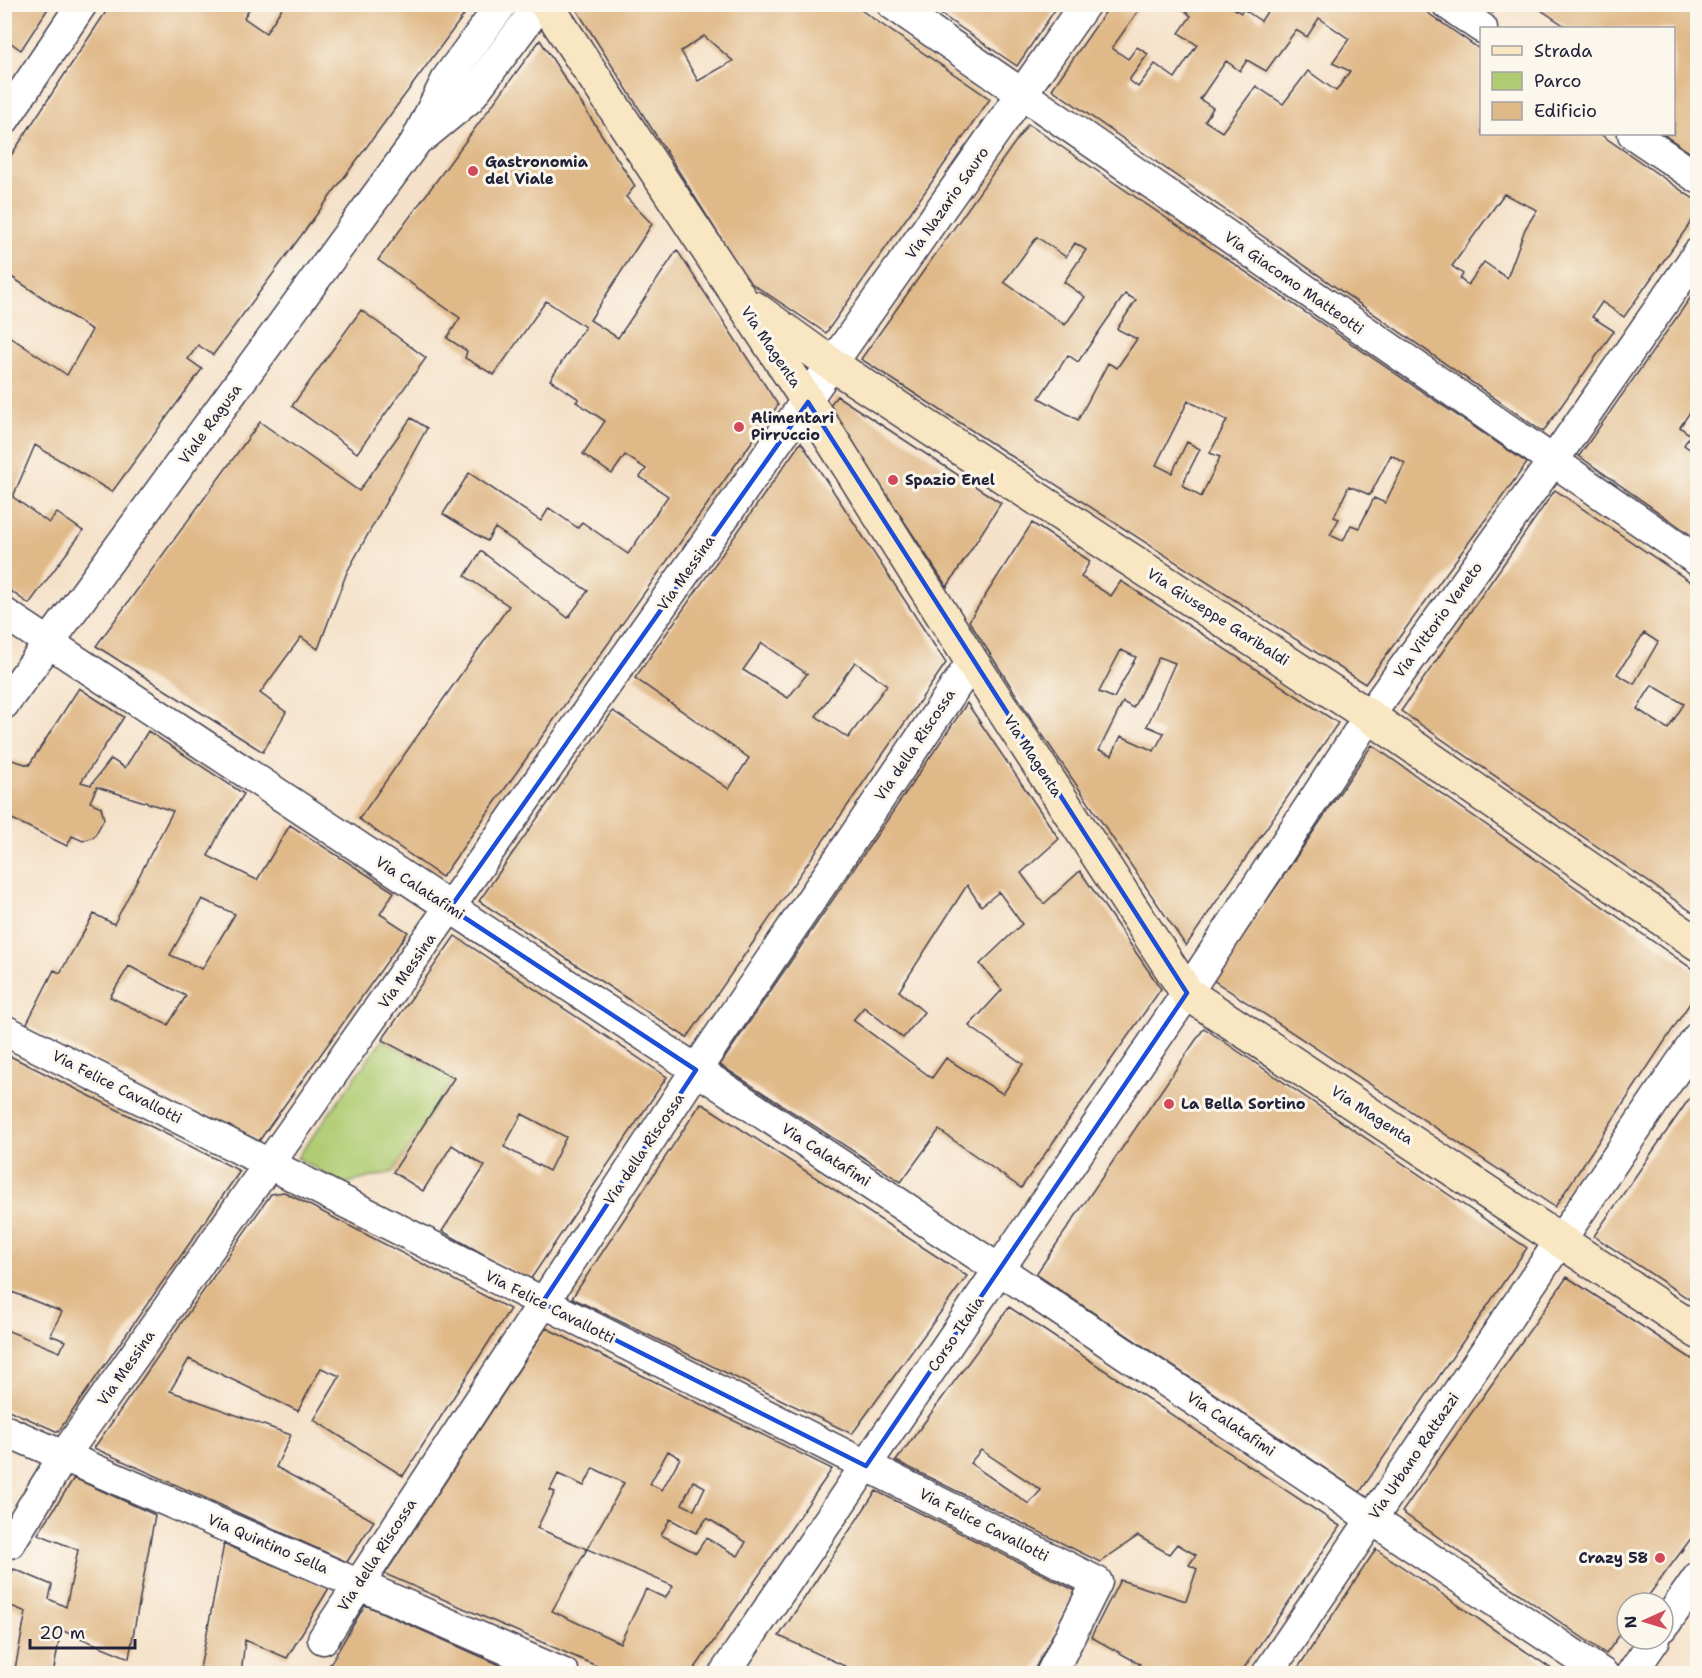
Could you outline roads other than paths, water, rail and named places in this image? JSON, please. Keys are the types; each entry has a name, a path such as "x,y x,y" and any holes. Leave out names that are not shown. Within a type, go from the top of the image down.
{"street":[{"path":"4,120 82,4"},
{"path":"415,143 448,77 502,4"},
{"path":"415,143 469,99 540,4"},
{"name":"Via Magenta","path":"546,4 808,402 972,662 1187,993 1698,1332"},
{"name":"Via Giacomo Matteotti","path":"892,4 1698,561"},
{"name":"Via Nazario Sauro","path":"808,402 1085,4"},
{"path":"1447,4 1481,27"},
{"path":"1634,135 1698,178"},
{"name":"Viale Ragusa","path":"4,704 415,143"},
{"name":"Via Vittorio Veneto","path":"1187,993 1369,716 1553,461 1698,253"},
{"name":"Via Giuseppe Garibaldi","path":"736,295 833,365 1369,716 1698,944"},
{"name":"Via Messina","path":"10,1543 63,1457 808,402"},
{"name":"Via Calatafimi","path":"4,613 1000,1270 1602,1672"},
{"name":"Via della Riscossa","path":"322,1639 696,1070 972,662"},
{"name":"Corso Italia","path":"724,1674 1187,993"},
{"name":"Via Felice Cavallotti","path":"4,1030 1097,1582 1051,1674"},
{"name":"Via Urbano Rattazzi","path":"1268,1674 1698,1036"},
{"name":"Via Quintino Sella","path":"4,1430 564,1674"},
{"path":"1675,1610 1698,1577"},
{"path":"1631,1674 1647,1651"}],"place":[{"name":"Gastronomia del Viale","path":"473,171"},
{"name":"Alimentari Pirruccio","path":"739,427"},
{"name":"Spazio Enel","path":"893,480"},
{"name":"La Bella Sortino","path":"1169,1104"},
{"name":"Crazy 58","path":"1660,1558"}]}
